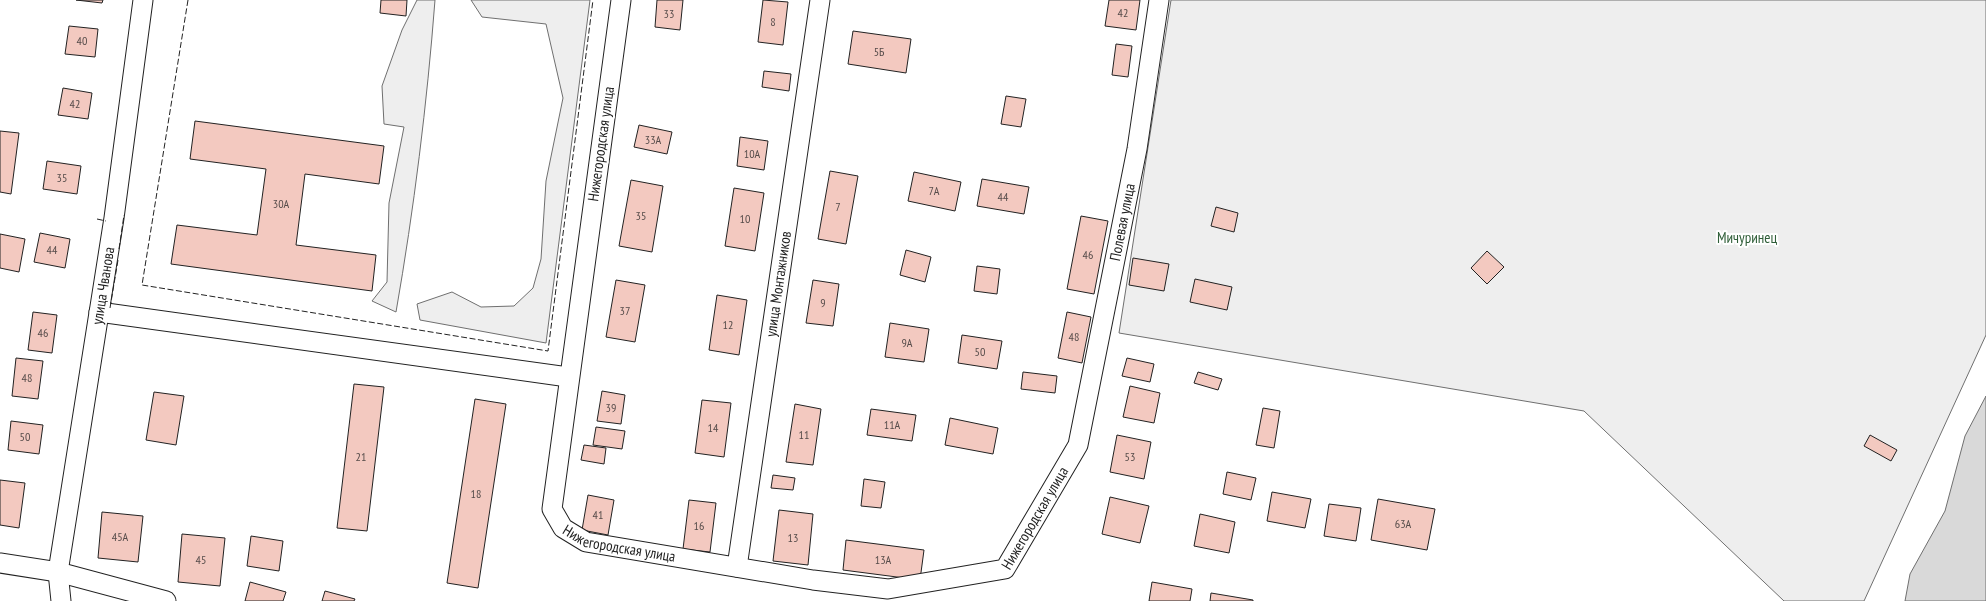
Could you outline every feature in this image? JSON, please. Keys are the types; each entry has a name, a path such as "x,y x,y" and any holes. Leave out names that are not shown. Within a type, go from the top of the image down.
{"street":[{"name":"улица Чванова","path":"61,601 58,572 99,312 143,0"},
{"name":"Нижегородская улица","path":"621,0 568,377 552,509 563,528 586,542 888,589 1005,569 1078,445"},
{"name":"улица Монтажников","path":"737,567 820,0"},
{"name":"Полевая улица","path":"1078,445 1137,149 1159,0"},
{"path":"99,312 568,377"},
{"path":"0,563 58,572 166,601"}],"green space":[{"path":"417,0 435,0 419,156 396,312 372,301 387,282 389,203 404,127 384,124 382,86 402,30"},
{"path":"471,0 590,0 546,343 420,320 417,304 452,292 481,307 514,306 533,288 541,259 546,181 563,98 546,24 482,17"},
{"name":"Мичуринец","path":"1171,0 1986,0 1986,335 1864,601 1784,601 1584,411 1119,333"}],"shaded area":[{"path":"1986,396 1986,601 1905,601 1910,574 1945,511 1965,436"}],"building":[{"path":"76,0 103,0 102,3"},
{"path":"381,0 407,0 406,16 380,13"},
{"path":"657,0 683,0 680,30 655,27"},
{"path":"763,0 788,2 783,45 758,42"},
{"path":"1109,0 1140,0 1136,30 1105,26"},
{"path":"69,26 98,29 95,57 65,54"},
{"path":"853,31 911,39 906,73 848,64"},
{"path":"1116,44 1132,46 1128,77 1112,75"},
{"path":"764,71 791,74 789,91 762,87"},
{"path":"63,88 92,93 88,119 58,115"},
{"path":"1006,96 1026,99 1021,127 1001,124"},
{"path":"195,121 384,146 379,184 305,174 296,245 376,255 372,291 171,264 177,225 257,235 266,169 190,159"},
{"path":"639,125 672,132 667,154 634,147"},
{"path":"0,131 19,133 11,194 0,192"},
{"path":"740,137 768,141 764,170 737,166"},
{"path":"47,161 81,166 77,194 43,189"},
{"path":"830,171 858,176 846,244 818,239"},
{"path":"914,172 961,182 955,211 908,201"},
{"path":"982,179 1029,187 1024,214 977,206"},
{"path":"631,180 663,186 652,252 619,246"},
{"path":"734,188 764,193 755,251 725,246"},
{"path":"1216,207 1238,213 1234,232 1211,226"},
{"path":"1081,216 1108,221 1094,294 1067,289"},
{"path":"40,233 70,239 65,268 34,262"},
{"path":"0,234 25,239 19,272 0,268"},
{"path":"906,250 931,257 925,282 900,275"},
{"path":"1487,251 1504,267 1487,284 1471,268"},
{"path":"1133,258 1169,264 1164,291 1129,285"},
{"path":"977,266 1000,269 997,294 974,291"},
{"path":"1195,279 1232,287 1227,310 1190,302"},
{"path":"616,280 645,285 635,342 606,337"},
{"path":"813,280 839,284 833,326 806,323"},
{"path":"717,295 747,300 739,355 709,350"},
{"path":"33,312 57,315 52,353 28,350"},
{"path":"1067,312 1091,317 1082,363 1058,358"},
{"path":"890,323 929,329 924,362 885,357"},
{"path":"962,335 1002,341 997,369 958,363"},
{"path":"16,358 43,361 38,399 12,396"},
{"path":"1127,358 1154,364 1150,382 1122,376"},
{"path":"1023,372 1057,376 1055,393 1021,389"},
{"path":"1198,372 1222,379 1218,390 1194,383"},
{"path":"354,384 384,387 367,531 337,528"},
{"path":"1130,386 1160,393 1154,423 1123,417"},
{"path":"602,391 625,395 621,424 597,421"},
{"path":"154,392 184,396 176,445 146,440"},
{"path":"475,399 506,404 478,588 447,583"},
{"path":"702,400 731,403 724,457 695,453"},
{"path":"795,404 821,409 813,465 786,462"},
{"path":"1263,408 1280,411 1274,448 1256,445"},
{"path":"871,409 916,415 912,441 867,435"},
{"path":"950,418 998,428 993,454 945,445"},
{"path":"11,421 43,425 39,454 8,450"},
{"path":"596,427 625,431 622,449 593,445"},
{"path":"1117,435 1151,442 1144,479 1110,472"},
{"path":"1870,435 1897,450 1891,461 1864,446"},
{"path":"584,445 606,448 604,464 581,460"},
{"path":"1227,472 1256,478 1251,500 1223,494"},
{"path":"773,475 795,478 793,490 771,488"},
{"path":"864,479 885,482 881,508 861,506"},
{"path":"0,480 25,483 19,528 0,525"},
{"path":"1272,492 1311,499 1305,528 1267,521"},
{"path":"588,495 614,500 608,535 582,530"},
{"path":"1110,497 1149,506 1140,543 1102,534"},
{"path":"1378,499 1435,509 1427,550 1371,540"},
{"path":"689,500 716,503 710,552 683,549"},
{"path":"1329,504 1361,508 1356,541 1324,536"},
{"path":"779,510 813,514 808,565 773,561"},
{"path":"102,512 143,516 138,562 98,558"},
{"path":"1200,514 1235,522 1229,553 1194,546"},
{"path":"182,534 225,538 220,586 178,582"},
{"path":"251,536 283,541 279,571 247,566"},
{"path":"846,540 924,550 920,580 843,570"},
{"path":"250,582 286,592 283,601 245,601"},
{"path":"1152,582 1192,589 1190,601 1149,601"},
{"path":"325,591 355,599 354,601 322,601"},
{"path":"1211,593 1253,600 1253,601 1210,601"}],"fence":[{"path":"188,0 142,285 548,351 593,0"},
{"path":"119,249 124,215"},
{"path":"97,219 106,221"},
{"path":"110,308 118,260"}]}
